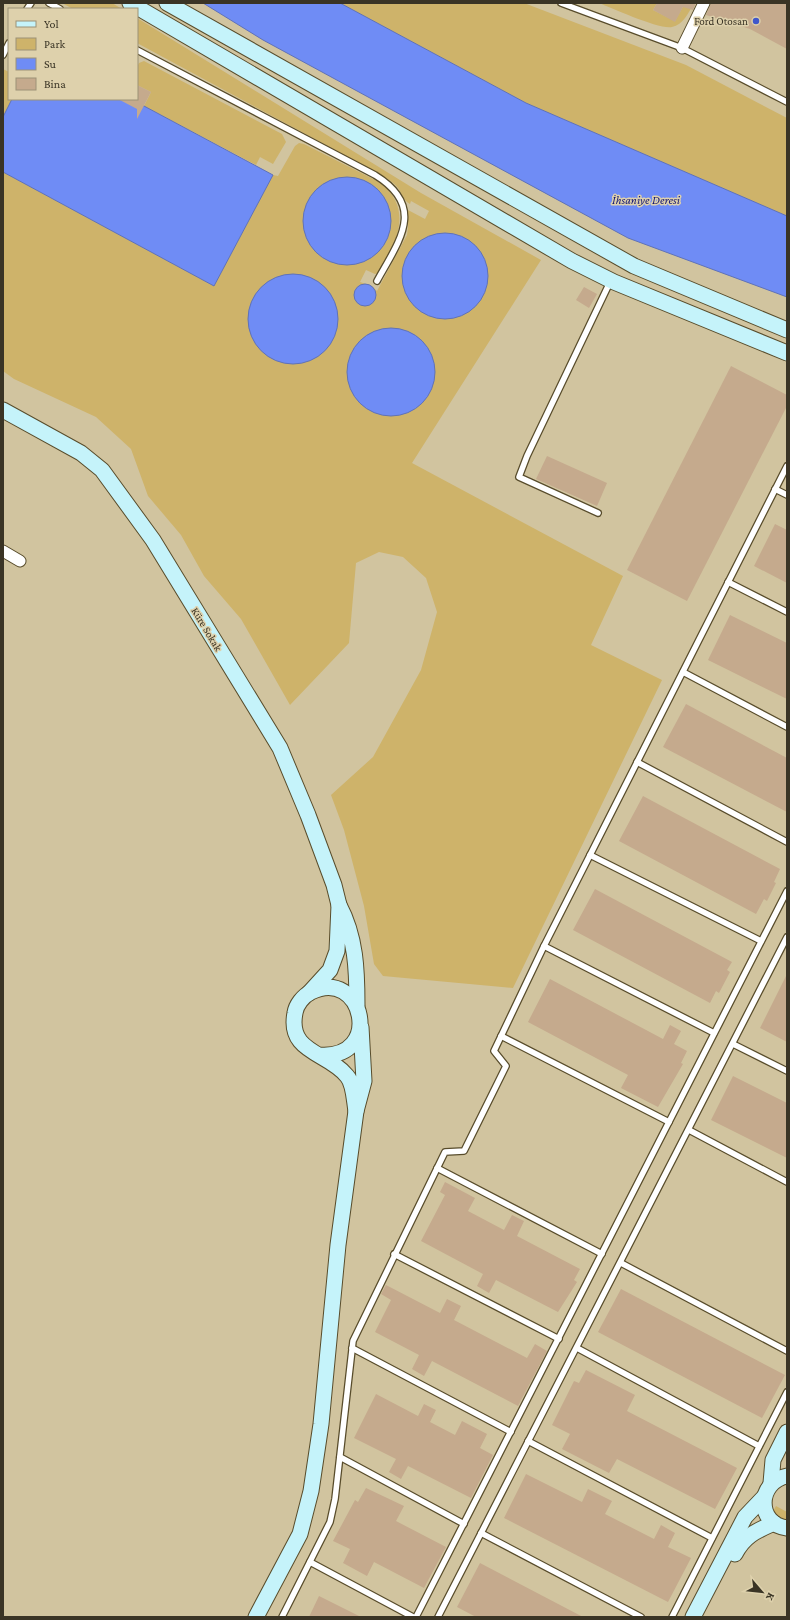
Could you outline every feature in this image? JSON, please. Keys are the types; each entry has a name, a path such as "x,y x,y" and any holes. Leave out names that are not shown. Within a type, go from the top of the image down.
{"main road":[{"path":"130,3 572,261 611,280 787,353"},
{"path":"167,3 634,266 787,330"},
{"name":"Küre Sokak","path":"3,410 81,453 102,470 153,540 280,748 308,815 334,885 339,905"},
{"path":"339,905 337,952 330,970 309,993 300,1000 295,1010 293,1022 295,1033 300,1043 308,1050 332,1062 348,1076 356,1111"},
{"path":"256,1617 300,1534 311,1491 321,1424 338,1245 356,1111 364,1080 361,1016 357,1005 357,966 349,923 339,905"},
{"path":"309,993 319,989 335,989 350,997 357,1005"},
{"path":"319,1055 330,1056 341,1053 350,1046 357,1037 361,1027"},
{"path":"693,1617 745,1517 764,1497 771,1483 773,1460 787,1432"},
{"path":"771,1483 787,1476"},
{"path":"764,1497 765,1512 780,1526"},
{"path":"703,1617 740,1545 749,1535 780,1526"}],"street":[{"path":"682,48 704,3"},
{"path":"3,551 20,561"}],"lane":[{"path":"49,3 58,8"},
{"path":"561,3 682,48 787,102"},
{"path":"3,55 8,45"},
{"path":"138,51 375,176 397,192 405,219 403,234 377,281"},
{"path":"598,513 519,476 530,449 611,280"},
{"path":"282,1617 330,1522 335,1499 353,1341 394,1254 445,1152 464,1151 506,1066 494,1051 501,1036 544,946 787,466"},
{"path":"775,489 787,495"},
{"path":"728,582 787,612"},
{"path":"683,672 787,727"},
{"path":"637,762 787,842"},
{"path":"590,855 761,941"},
{"path":"310,1562 414,1617 464,1524 559,1339 787,890"},
{"path":"438,1617 787,937"},
{"path":"544,946 714,1033"},
{"path":"780,951 787,954"},
{"path":"501,1036 669,1122"},
{"path":"733,1044 787,1071"},
{"path":"689,1130 787,1182"},
{"path":"437,1168 602,1254"},
{"path":"394,1254 559,1339"},
{"path":"621,1263 787,1351"},
{"path":"352,1348 511,1432"},
{"path":"577,1348 759,1446"},
{"path":"672,1617 787,1392"},
{"path":"528,1441 712,1538"},
{"path":"340,1457 464,1524"},
{"path":"481,1533 641,1617"}],"green space":[{"path":"62,3 112,3 120,8 71,8"},
{"path":"340,3 524,3 686,65 787,118 787,216 526,103"},
{"path":"599,3 657,3 653,10 675,21 685,3 694,3 685,18 679,24 672,27 666,27 647,22"},
{"path":"138,19 421,193 541,260 412,463 623,576 591,645 662,680 513,988 383,976 374,964 364,906 344,830 331,795 373,757 421,670 437,612 426,578 403,557 379,552 356,563 349,643 290,705 241,619 204,576 181,535 148,496 131,449 96,417 14,379 3,371 3,172 214,286 273,175 278,176 295,146 299,143 304,144 381,183 391,194 397,205 399,227 391,250 379,273 375,274 366,270 360,282 372,286 377,291 407,235 408,210 425,219 429,211 411,201 410,204 404,199 396,185 384,176 138,44"},
{"path":"144,61 282,134 286,142 273,164 260,157 256,165 144,106 151,92 138,86 139,63"},
{"path":"3,69 8,72 8,100 12,100 3,117"},
{"path":"776,1506 787,1512 787,1521 772,1513"}],"water":[{"name":"İhsaniye Deresi","path":"203,3 340,3 526,103 787,216 787,297 628,238 263,40"},
{"path":"12,100 129,100 144,106 273,175 214,286 3,172 3,117"},
{"path":"347,177 364,181 378,190 387,204 391,221 387,238 378,252 364,261 347,265 330,261 316,252 307,238 303,221 307,204 316,190 330,181"},
{"path":"437,233 453,233 462,236 476,245 485,259 488,268 488,284 485,293 476,307 462,316 453,319 437,319 421,312 414,307 409,300 402,284 402,268 409,252 414,245 421,240"},
{"path":"293,274 310,277 325,287 335,302 338,319 335,336 325,351 310,361 293,364 276,361 261,351 251,336 248,319 251,302 261,287 276,277"},
{"path":"365,284 373,287 376,295 373,303 365,306 357,303 354,295 357,287"},
{"path":"391,328 408,331 416,335 428,347 432,355 435,372 432,389 428,397 416,409 408,413 391,416 374,413 366,409 354,397 350,389 347,372 350,355 354,347 366,335 374,331"}],"building":[{"path":"657,3 696,3 693,10 683,7 675,22 653,10"},
{"name":"Ford Otosan","path":"711,3 787,3 787,49 750,29 706,15"},
{"path":"138,86 151,92 137,119 137,109 120,100 138,100"},
{"path":"584,287 597,294 589,308 576,300"},
{"path":"731,366 787,395 787,406 687,601 627,570"},
{"path":"547,456 607,483 597,506 536,479"},
{"path":"775,524 787,530 787,583 754,566"},
{"path":"730,615 787,643 787,699 708,660"},
{"path":"686,704 787,758 787,812 663,747"},
{"path":"643,796 780,869 774,882 776,883 767,901 764,899 756,914 619,841"},
{"path":"595,889 732,962 727,970 730,972 719,993 716,991 710,1003 573,930"},
{"path":"787,974 787,1042 760,1028"},
{"path":"550,979 663,1039 670,1025 681,1031 674,1044 687,1051 681,1063 683,1064 658,1107 621,1088 628,1075 528,1022"},
{"path":"733,1076 787,1103 787,1158 711,1120"},
{"path":"445,1182 475,1198 468,1211 504,1230 512,1215 524,1221 517,1236 580,1269 574,1280 577,1282 558,1312 496,1280 489,1293 477,1286 483,1274 421,1241 445,1195 440,1192"},
{"path":"386,1285 440,1313 447,1299 461,1306 454,1320 527,1358 535,1344 547,1351 518,1406 432,1361 424,1376 412,1369 419,1355 375,1332 391,1300 381,1294"},
{"path":"621,1289 785,1375 762,1418 598,1332"},
{"path":"586,1370 635,1395 627,1411 737,1468 715,1509 617,1459 609,1473 562,1449 570,1434 552,1425 574,1381 579,1383"},
{"path":"376,1394 418,1416 424,1404 436,1410 430,1422 455,1435 462,1421 487,1434 480,1448 493,1455 471,1498 408,1466 401,1479 389,1472 396,1459 354,1438"},
{"path":"526,1474 582,1502 588,1489 612,1501 605,1514 654,1539 661,1525 675,1533 668,1547 691,1558 668,1602 504,1518"},
{"path":"366,1488 404,1506 396,1521 446,1547 424,1588 374,1562 367,1576 343,1563 350,1549 333,1541 355,1500 358,1502"},
{"path":"480,1563 583,1617 476,1617 457,1607"},
{"path":"319,1596 361,1617 309,1617"}],"place":[{"name":"Ford Otosan","path":"756,21"}]}
